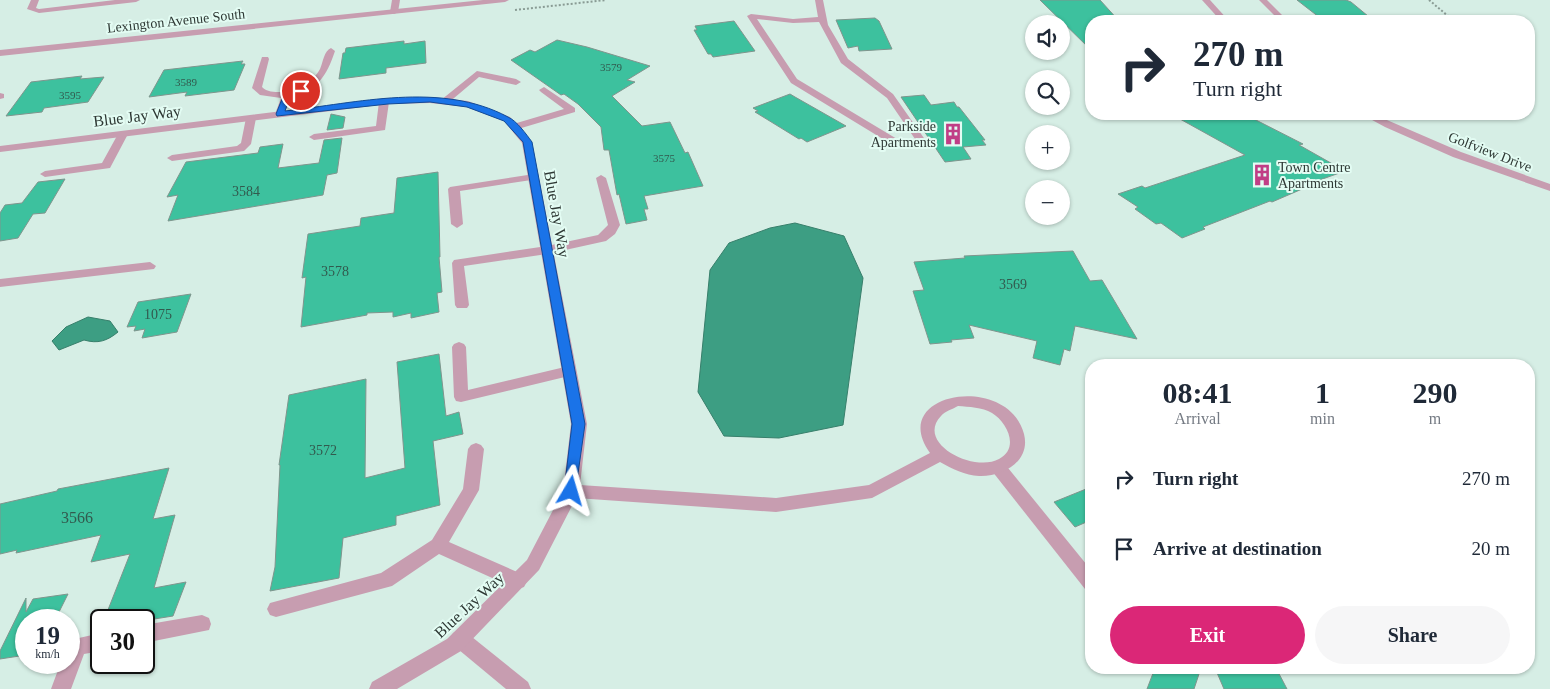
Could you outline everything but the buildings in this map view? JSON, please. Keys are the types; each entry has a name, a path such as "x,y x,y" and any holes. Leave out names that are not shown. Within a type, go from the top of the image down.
{"street":[{"path":"35,0 31,9 39,11 144,0"},
{"path":"394,12 396,0"},
{"name":"Lexington Avenue South","path":"0,53 504,0"},
{"path":"819,0 822,19 844,61 890,96 921,141 900,145 794,81 751,16 793,21 822,19"},
{"path":"1206,0 1220,15"},
{"path":"1263,0 1278,15"},
{"path":"265,58 257,88 263,93 287,96 314,85 324,73 331,51"},
{"path":"444,102 477,74 516,82"},
{"path":"514,127 572,110 544,90"},
{"path":"280,114 287,96"},
{"name":"Blue Jay Way","path":"0,149 384,102 430,100 468,104 507,119 528,142 579,424 571,491 534,566 454,645 380,689"},
{"path":"314,137 381,128 384,102"},
{"path":"172,158 240,149 246,144 251,118"},
{"name":"Golfview Drive","path":"1378,120 1409,135 1502,173 1550,188"},
{"path":"45,174 106,166 123,134"},
{"path":"457,224 454,189 534,177"},
{"path":"462,306 458,263 547,250 602,238 611,231 614,226 601,178"},
{"path":"0,283 150,266"},
{"path":"459,347 462,397 569,371"},
{"path":"970,400 985,403 998,409 1009,418 1017,429 1019,440 1017,451 1010,460 998,467 983,470 968,468 952,463 940,454 931,444 927,432 928,422 934,412 943,405 956,401 970,400"},
{"path":"276,610 386,580 438,545 471,490 476,449"},
{"path":"571,491 776,505 872,491 940,454"},
{"path":"998,467 1085,576"},
{"path":"438,545 518,581"},
{"path":"155,632 202,624"},
{"path":"460,638 522,689"},
{"path":"61,689 77,646 90,644"}],"path":[{"path":"1429,0 1447,15"}],"shaded area":[{"path":"795,223 844,236 863,278 843,425 779,438 724,436 698,392 710,270 729,243 770,228"},
{"path":"88,317 110,321 118,332 102,341 84,340 59,350 52,341 66,327"}],"place":[{"name":"Parkside Apartments","path":"953,134"},
{"name":"Town Centre Apartments","path":"1262,175"}],"route":[{"path":"301,91 287,96 280,114 388,101 430,100 468,104 507,119 528,142 579,424 571,491"}]}
